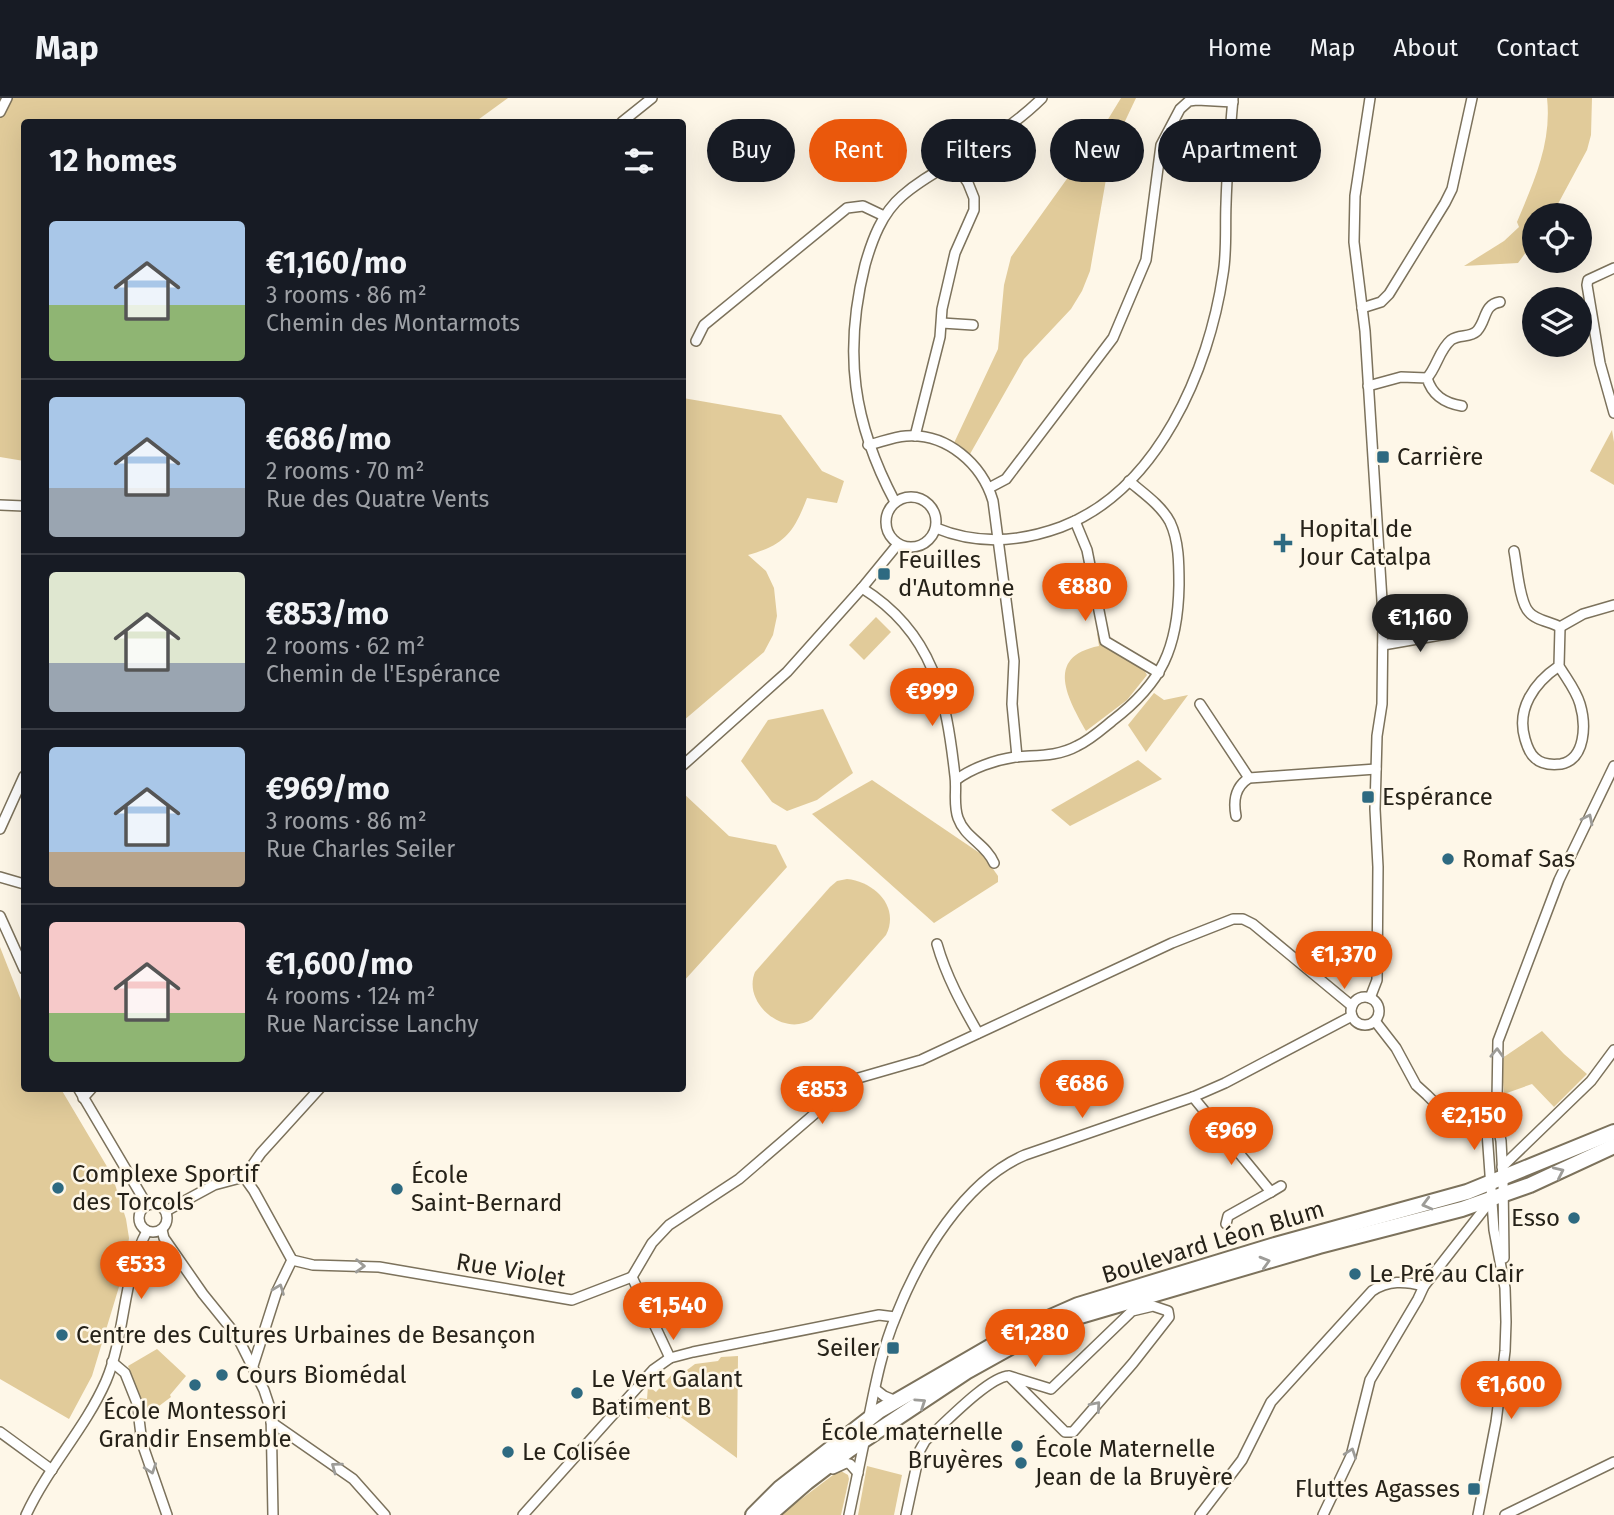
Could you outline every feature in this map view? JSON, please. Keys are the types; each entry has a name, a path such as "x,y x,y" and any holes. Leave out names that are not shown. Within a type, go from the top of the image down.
{"main road":[{"name":"Boulevard Léon Blum","path":"753,1515 780,1488 868,1420 1012,1334 1078,1305 1275,1245 1446,1199 1614,1132"},
{"name":"Boulevard Léon Blum","path":"774,1510 864,1441 966,1372 1016,1345 1080,1316 1460,1210 1530,1185 1614,1146"}],"street":[{"path":"0,112 7,98"},
{"path":"626,119 652,98"},
{"path":"1016,119 1042,98"},
{"path":"1370,98 1355,196 1354,243 1362,308 1383,598 1382,704 1376,769 1377,980 1370,998"},
{"path":"1362,308 1381,302 1389,294 1445,203 1452,189 1472,98"},
{"path":"936,528 952,535 999,541 1039,535 1075,522 1103,504 1129,481 1168,432 1191,389 1211,331 1224,270 1233,100 1189,101 1180,109 1161,145 1146,260 1114,338 1006,479 989,488"},
{"path":"895,502 868,445 856,393 854,325 869,251 884,216 899,198 921,180"},
{"path":"915,436 930,382 942,323 942,309 956,253 974,210 974,198 967,182"},
{"path":"696,341 704,325 847,208 863,206 884,216"},
{"path":"1614,268 1595,275 1588,280 1587,285 1600,363 1611,392 1614,413"},
{"path":"1427,378 1434,370 1443,348 1459,335 1472,335 1478,330 1491,304 1500,302"},
{"path":"942,323 974,325"},
{"path":"1368,386 1401,377 1427,378"},
{"path":"1427,378 1430,389 1442,399 1462,405"},
{"path":"868,445 915,436 944,443 974,465 989,488 999,541 1014,661 1012,704 1017,757"},
{"path":"956,780 988,763 1059,753 1077,747 1138,700 1159,673 1170,649 1178,618 1178,554 1169,522 1160,508 1129,481"},
{"path":"911,497 927,502 936,514 936,528 928,542 921,546 905,547 892,538 886,523 890,508 895,502 911,497"},
{"path":"0,505 21,506"},
{"path":"1075,522 1087,550 1105,641 1159,673"},
{"path":"686,762 787,672 898,544"},
{"path":"1514,551 1523,600 1528,611 1560,627"},
{"path":"862,588 884,602 926,652 940,690 956,780 954,797 957,818 967,835 988,851 994,863"},
{"path":"1560,627 1583,614 1614,605"},
{"path":"1559,666 1533,689 1521,721 1528,748 1534,758 1549,765 1568,762 1579,752 1583,730 1581,705 1559,666 1560,627"},
{"path":"1383,645 1452,633"},
{"path":"1200,704 1249,778"},
{"path":"1499,1176 1486,1118 1497,1100 1498,1041 1559,880 1614,766"},
{"path":"1236,816 1236,793 1249,778 1376,769"},
{"path":"0,829 21,783"},
{"path":"0,877 21,883"},
{"path":"0,916 21,962"},
{"path":"670,1358 632,1277 652,1243 669,1225 739,1179 848,1084 861,1077 921,1059 1172,943 1233,919 1243,919 1253,924 1352,1011 1362,1025 1375,1021"},
{"path":"937,944 960,1003 978,1033"},
{"path":"849,1515 875,1389 895,1317 910,1284 950,1218 979,1186 1008,1163 1193,1097 1236,1078 1352,1011 1357,999 1370,998"},
{"path":"1370,998 1378,1008 1375,1021"},
{"path":"1375,1021 1396,1048 1416,1085 1433,1101 1478,1112 1498,1127 1501,1141 1497,1197 1505,1222 1505,1351 1496,1422 1478,1515"},
{"path":"1499,1176 1591,1081 1614,1050"},
{"path":"80,1092 147,1205"},
{"path":"83,1098 88,1092"},
{"path":"166,1211 215,1185 244,1177 261,1153 316,1092"},
{"path":"1193,1097 1270,1192"},
{"path":"244,1177 292,1259 277,1290 253,1366"},
{"path":"1226,1224 1228,1216 1281,1186"},
{"path":"1323,1515 1351,1456 1370,1380 1424,1286 1497,1197"},
{"path":"148,1231 139,1221 140,1212 147,1205 155,1204 166,1211"},
{"path":"166,1211 167,1223 162,1230 164,1238 203,1294 237,1336 270,1404 273,1515"},
{"path":"148,1231 162,1230"},
{"path":"26,1515 36,1494 88,1418 112,1362 136,1256 148,1231"},
{"name":"Rue Violet","path":"292,1259 313,1265 379,1267 572,1300 632,1277"},
{"path":"1200,1515 1242,1460 1271,1402 1372,1291 1387,1283 1402,1282 1424,1286"},
{"path":"906,1515 920,1450 925,1441 974,1396 999,1377 1009,1376 1051,1390 1132,1311 1153,1306 1168,1311 1169,1317 1162,1326 1073,1432 1065,1432 1009,1376"},
{"path":"523,1515 653,1370 670,1358 879,1315 895,1317"},
{"path":"112,1362 125,1373 137,1403 142,1443 167,1515"},
{"path":"875,1389 896,1401"},
{"path":"271,1422 353,1479 385,1515"},
{"path":"0,1432 52,1470"},
{"path":"1505,1515 1614,1462"},
{"name":"Boulevard Léon Blum","path":"774,1510 842,1464 850,1464 858,1473"}],"shaded area":[{"path":"0,98 508,98 479,119 21,119 21,460 0,457"},
{"path":"1121,98 1136,98 1126,119 1108,119"},
{"path":"1547,98 1592,98 1591,135 1587,150 1558,203 1525,203 1544,146"},
{"path":"1065,182 1106,182 1090,271 1082,291 1071,309 1024,359 970,454 954,443 998,349 1004,285 1011,257"},
{"path":"1522,210 1522,258 1518,263 1464,266 1504,241 1519,227 1517,222"},
{"path":"686,399 781,415 822,471 844,481 837,503 807,498 792,528 779,542 748,555 766,571 774,588 777,616 773,635 764,652 686,718"},
{"path":"1612,430 1614,442 1614,485 1590,471"},
{"path":"876,617 891,632 864,660 849,645"},
{"path":"1097,633 1106,648 1144,670 1147,675 1127,700 1086,731 1068,693 1066,670 1071,660 1082,652 1099,646"},
{"path":"1154,693 1164,700 1188,695 1146,752 1128,725"},
{"path":"823,709 853,773 817,800 787,811 772,802 741,761 768,720"},
{"path":"1138,760 1162,779 1070,826 1051,810"},
{"path":"872,780 984,856 998,876 998,882 934,923 812,814"},
{"path":"686,796 729,836 776,845 787,867 686,979"},
{"path":"847,879 867,885 882,898 890,915 886,935 812,1019 801,1024 778,1021 760,1006 754,995 755,972 830,887 837,881"},
{"name":"Complexe Sportif des Torcols","path":"0,947 21,1000 21,1092 63,1092 112,1175 129,1238 125,1267 92,1376 69,1419 0,1379"},
{"path":"1542,1031 1587,1074 1554,1107 1532,1084 1504,1094 1501,1059"},
{"path":"157,1349 186,1376 171,1397 147,1415 128,1366"},
{"path":"738,1356 737,1458 675,1413 670,1419 657,1410 649,1419 634,1404 640,1398 647,1399 648,1386 656,1392 674,1372 679,1376 695,1364 718,1361 721,1357"},
{"path":"867,1466 902,1475 894,1515 858,1515"},
{"path":"837,1472 848,1475 849,1479 841,1515 780,1515"}],"place":[{"name":"Carrière","path":"1383,457"},
{"name":"Hopital de Jour Catalpa","path":"1283,543"},
{"name":"Feuilles d'Automne","path":"884,574"},
{"name":"Espérance","path":"1368,797"},
{"name":"Romaf Sas","path":"1448,859"},
{"name":"Complexe Sportif des Torcols","path":"58,1188"},
{"name":"École Saint-Bernard","path":"397,1189"},
{"name":"Esso","path":"1574,1218"},
{"name":"Le Pré au Clair","path":"1355,1274"},
{"name":"Centre des Cultures Urbaines de Besançon","path":"62,1335"},
{"name":"Seiler","path":"893,1348"},
{"name":"Cours Biomédal","path":"222,1375"},
{"name":"École Montessori Grandir Ensemble","path":"195,1385"},
{"name":"Le Vert Galant Batiment B","path":"577,1393"},
{"name":"École maternelle Bruyères","path":"1017,1446"},
{"name":"Le Colisée","path":"508,1452"},
{"name":"École Maternelle Jean de la Bruyère","path":"1021,1463"},
{"name":"Fluttes Agasses","path":"1474,1489"}]}
